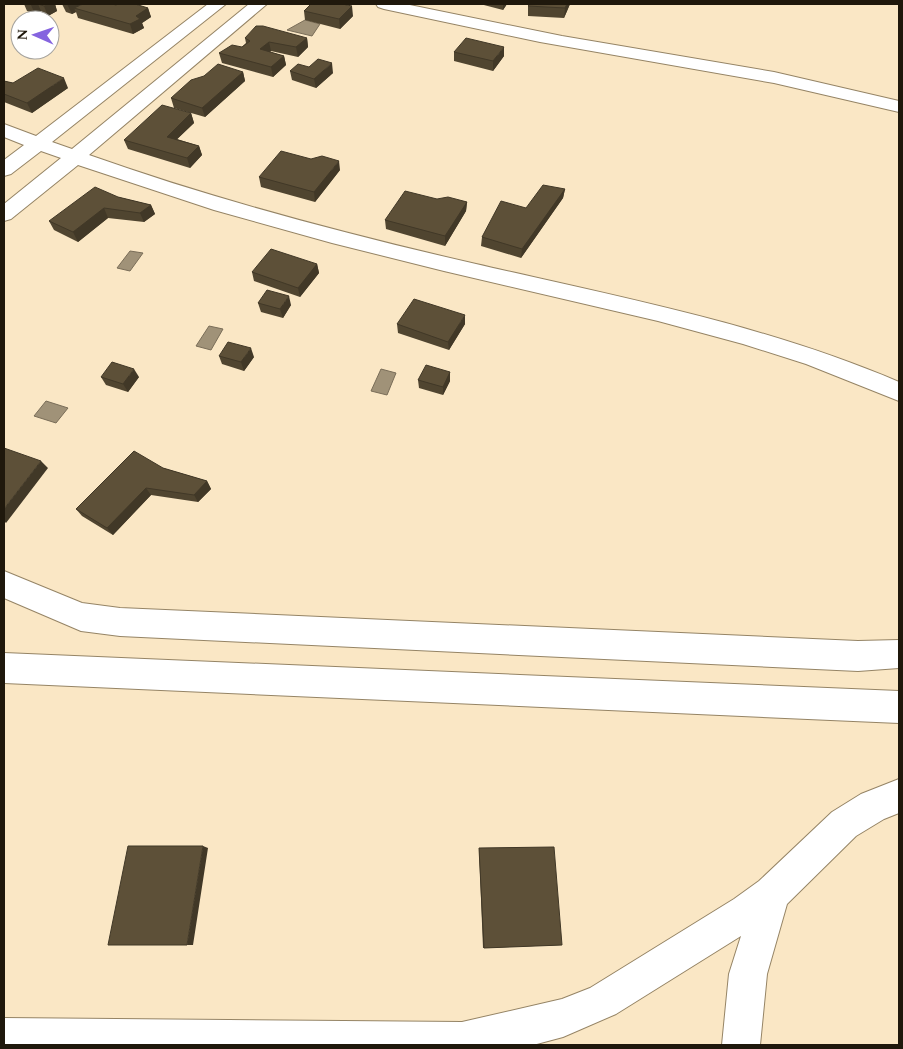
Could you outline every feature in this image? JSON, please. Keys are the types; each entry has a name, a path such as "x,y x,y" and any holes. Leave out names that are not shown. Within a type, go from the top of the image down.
{"street":[{"path":"4,170 218,4"},
{"path":"4,214 259,4"},
{"path":"384,4 518,33 789,80 899,107"},
{"path":"4,130 38,144 183,194 279,222 442,263 705,324 836,366 899,392"},
{"path":"4,584 81,617 120,622 839,655 899,654"},
{"path":"4,668 899,707"},
{"path":"4,1037 471,1043 563,1018 603,1001 747,912 772,894 844,824 873,806 899,796"},
{"path":"741,1045 748,974 772,894"}],"shaded area":[{"path":"305,20 320,24 312,36 287,30"},
{"path":"130,251 143,253 130,271 117,268"},
{"path":"209,326 223,329 211,350 196,346"},
{"path":"381,369 396,373 387,395 371,391"},
{"path":"46,401 68,408 56,423 34,416"}],"building":[{"path":"83,4 135,4 148,8 136,16 140,19 130,24 74,8"},
{"path":"311,4 342,4 352,6 339,19 304,11"},
{"path":"530,4 567,4 565,8 528,6"},
{"path":"256,26 263,26 307,38 296,47 269,42 260,49 284,56 271,67 219,53 232,45 242,47 250,41 245,38"},
{"path":"466,38 504,47 493,61 454,52"},
{"path":"318,59 332,63 314,79 290,71 298,64 309,67"},
{"path":"218,64 243,72 202,108 171,98 191,80 204,76"},
{"path":"38,68 64,78 27,103 4,94 4,81 13,83"},
{"path":"162,105 191,113 167,137 199,146 187,158 124,140"},
{"path":"281,151 311,159 322,156 339,161 314,192 259,177"},
{"path":"543,185 565,189 522,249 482,237 501,201 526,208"},
{"path":"95,187 118,197 151,205 140,213 104,208 73,232 49,221"},
{"path":"405,191 437,199 448,197 467,202 445,236 385,220"},
{"path":"271,249 317,264 298,288 252,272"},
{"path":"267,290 289,296 280,309 258,303"},
{"path":"414,299 465,315 448,342 397,324"},
{"path":"228,342 251,348 241,362 219,356"},
{"path":"112,362 134,369 123,384 101,377"},
{"path":"426,365 450,372 443,387 418,380"},
{"path":"4,448 41,461 4,509"},
{"path":"134,451 163,468 207,481 194,495 146,488 107,528 76,509"},
{"path":"128,846 203,846 187,945 108,945"},
{"path":"554,847 562,945 484,948 479,848"}]}
